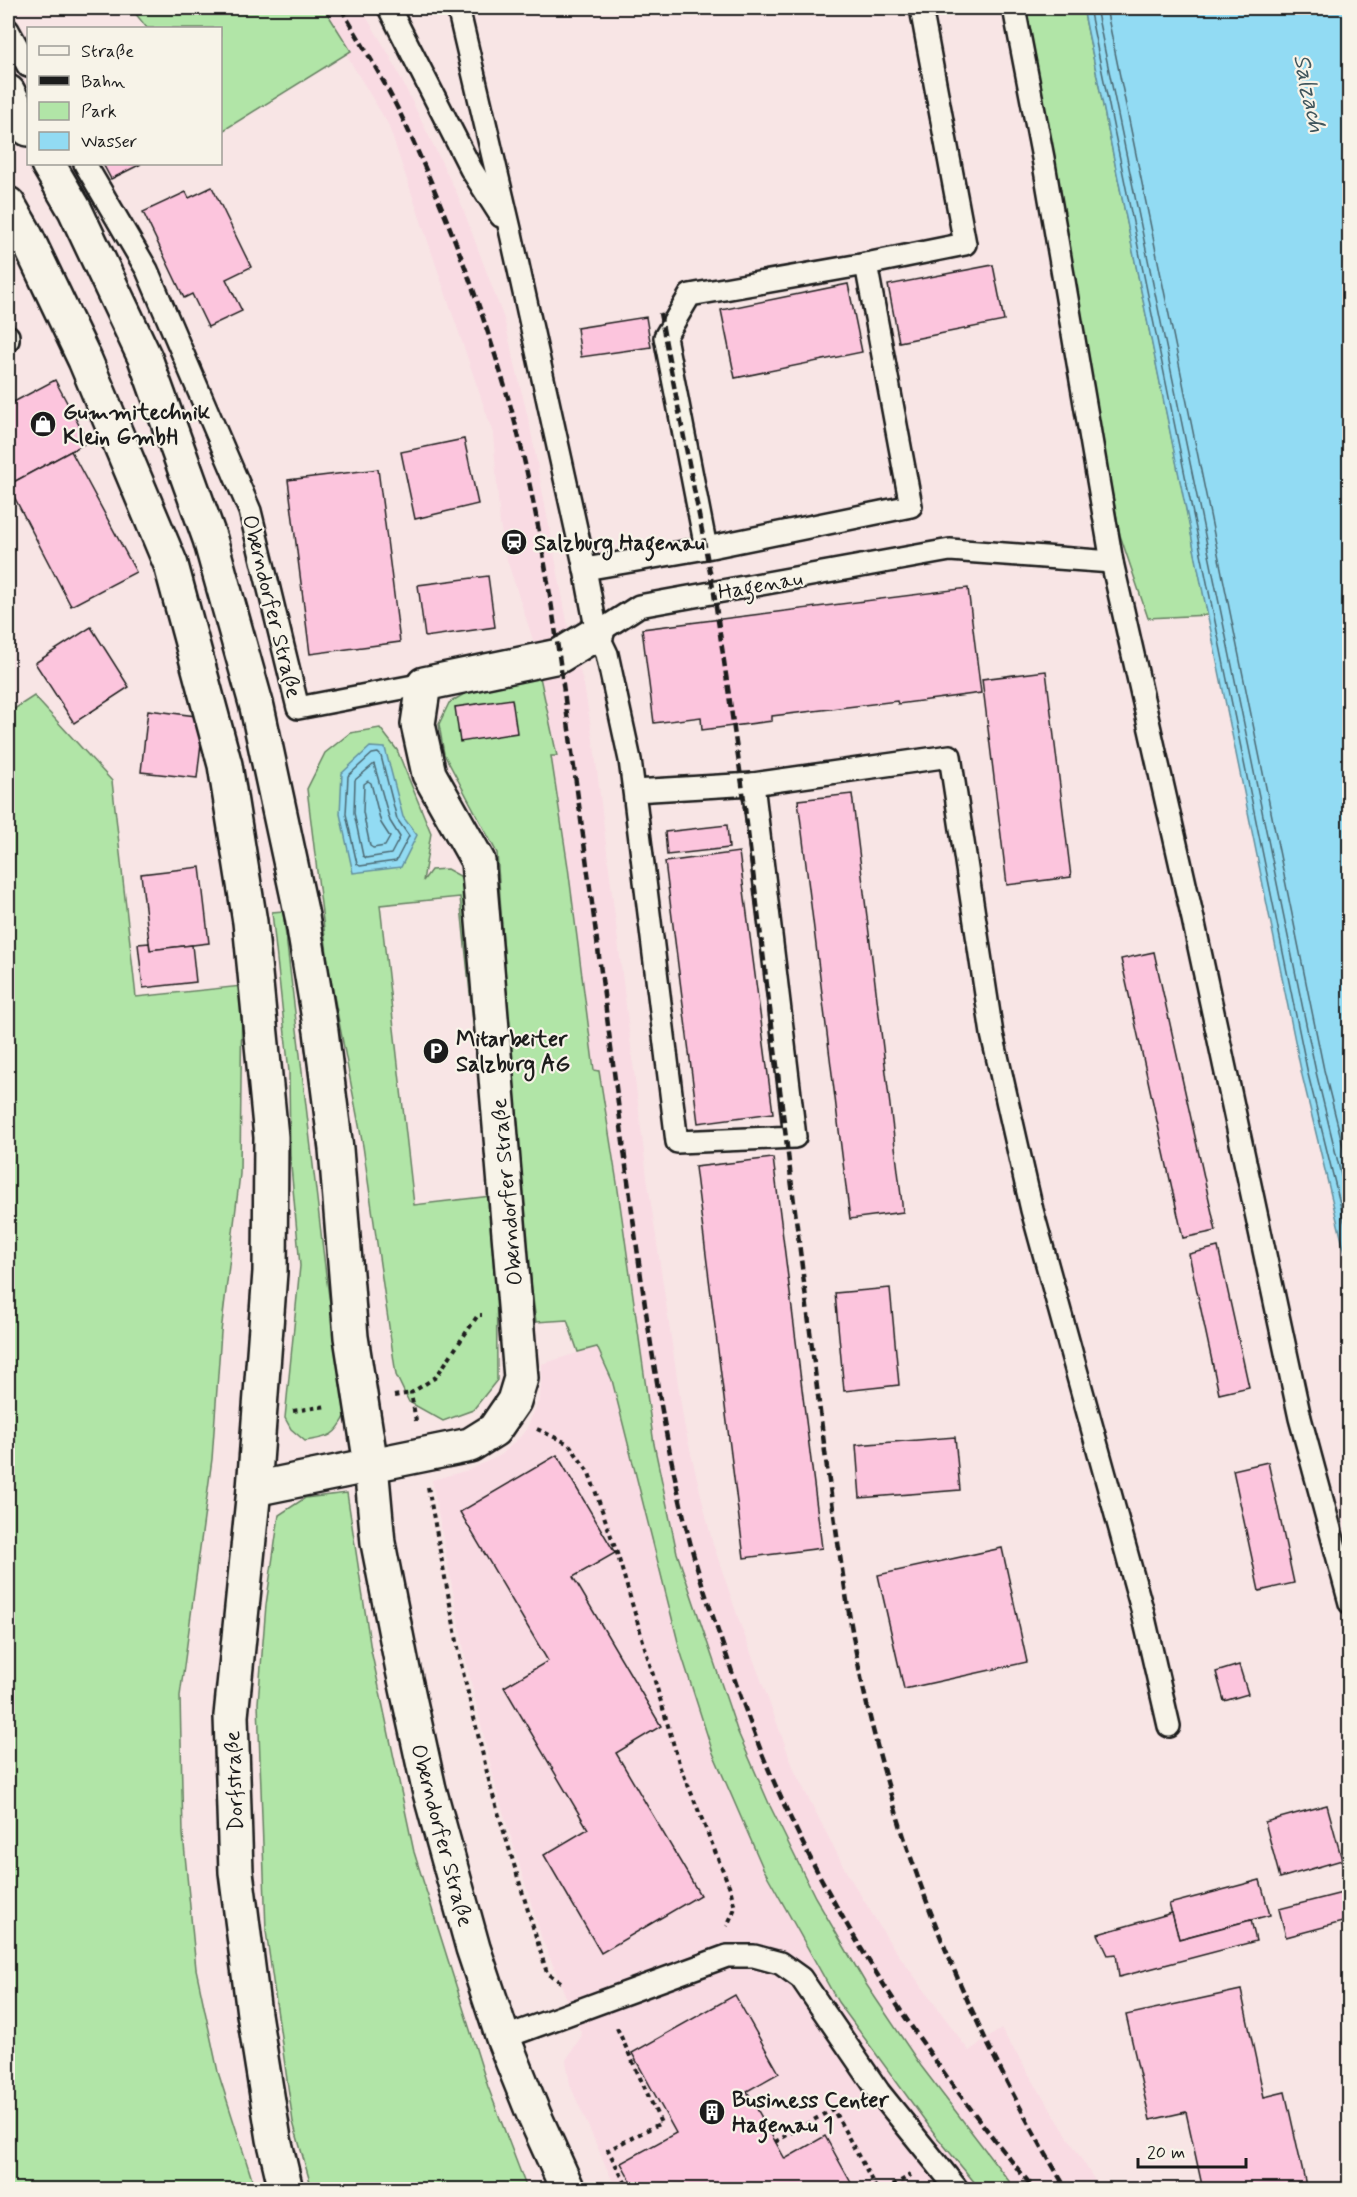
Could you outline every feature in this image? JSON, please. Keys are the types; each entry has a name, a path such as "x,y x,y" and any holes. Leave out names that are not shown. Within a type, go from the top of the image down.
{"street":[{"path":"8,92 27,127"},
{"name":"Oberndorfer Straße","path":"49,165 75,210 145,358 210,539 257,707 302,916 321,1031 336,1149 351,1337 371,1465 378,1543 429,1789 474,1948 503,2038 568,2190"},
{"path":"8,204 16,237 85,360 171,565 225,765 250,922 271,1137 270,1272 254,1489 371,1465"},
{"name":"Hagenau","path":"424,684 559,656 597,633"},
{"name":"Oberndorfer Straße","path":"371,1465 470,1444 494,1430 514,1401 521,1378 478,861 429,774 418,724 424,684"},
{"name":"Dorfstraße","path":"254,1489 231,1716 236,1872 254,2014 274,2139 286,2190"}],"lane":[{"path":"389,8 471,169 510,229"},
{"path":"458,8 510,229 597,633 607,654 630,760 678,1142 795,1137 753,784"},
{"path":"706,548 665,337 690,295 965,244 921,8"},
{"path":"1014,8 1047,182 1112,562 1193,919 1300,1418 1350,1603"},
{"path":"8,30 27,64"},
{"name":"Oberndorfer Straße","path":"86,165 147,270 250,511 298,708 424,684"},
{"path":"585,569 706,548 911,506 866,264"},
{"name":"Hagenau","path":"597,633 639,606 950,550 1112,562"},
{"path":"634,791 753,784 950,756 992,1034 1032,1210 1142,1609 1170,1726"},
{"path":"503,2038 727,1956 754,1956 780,1963 801,1978 879,2092 958,2190"}],"path":[{"path":"516,1314 478,1315 436,1377 411,1394 462,1668 491,1789 547,1973 564,1984 570,1984"},
{"path":"504,1415 569,1444 589,1473 618,1556 679,1763 730,1888 735,1908 729,1925 720,1932"},
{"path":"627,2053 661,2122 608,2150 629,2190"},
{"path":"775,2142 832,2109 877,2190"},
{"path":"885,2190 913,2174"}],"shaded area":[{"path":"318,8 361,8 390,56 459,198 504,319 530,426 569,632 584,685 594,746 647,1177 684,1424 712,1541 741,1626 795,1772 847,1873 890,1943 969,2051 1001,2029 1100,2189 1015,2189 978,2143 921,2066 866,1984 815,1897 770,1806 737,1730 677,1553 654,1444 599,1071 594,1071 568,867 551,756 557,755 533,640 507,560 500,524 493,433 388,124"},
{"path":"596,1347 612,1380 680,1650 713,1753 763,1868 838,2002 937,2137 980,2189 616,2189 570,2085 566,2060 582,2035 542,1939 497,1792 466,1661 432,1480 469,1470 501,1455 525,1432 540,1398 542,1364"}],"green space":[{"path":"131,8 324,8 351,51 224,130 222,128 222,27 146,27"},
{"path":"1021,8 1083,8 1208,615 1148,618 1120,535"},
{"path":"540,677 557,756 551,756 594,1070 599,1071 654,1444 677,1553 737,1730 770,1806 815,1897 866,1984 921,2066 1015,2189 980,2189 937,2137 838,2002 763,1868 713,1753 680,1650 612,1380 597,1347 578,1352 567,1320 536,1322 521,1204 497,853 444,754 439,724 449,703 469,691"},
{"path":"34,696 112,781 136,997 242,986 240,1174 221,1332 212,1459 180,1696 183,1834 196,1969 218,2072 255,2189 8,2190 8,713"},
{"path":"380,728 397,750 431,833 423,881 431,870 447,869 460,876 465,896 496,1210 497,1380 473,1410 443,1421 409,1402 396,1375 363,1146 329,970 307,789 325,753 350,733","holes":["460,897 491,1196 414,1205 380,905"]},
{"path":"283,911 326,1275 346,1415 335,1432 305,1441 291,1429 285,1418 300,1266 290,1155 289,1072 272,912"},
{"path":"347,1493 371,1650 414,1852 488,2087 527,2189 312,2189 293,2122 266,1931 258,1703 266,1605 279,1515 305,1498"}],"water":[{"name":"Salzach","path":"1083,8 1349,8 1349,1270 1302,1075"},
{"path":"370,747 385,748 403,817 417,835 401,867 353,873 340,814 342,773"}],"building":[{"path":"104,165 139,165 111,179"},
{"path":"212,187 251,267 226,279 242,311 208,327 192,294 184,298 143,212 186,192 189,198"},
{"path":"993,265 1004,321 899,342 888,285"},
{"path":"848,284 862,352 735,378 721,310"},
{"path":"646,317 651,347 581,357 577,328"},
{"name":"Gummitechnik Klein GmbH","path":"55,380 88,442 8,485 8,405"},
{"path":"464,439 478,504 415,519 401,452"},
{"path":"71,451 136,572 71,606 8,485"},
{"path":"378,469 400,642 310,654 288,480"},
{"path":"488,576 495,627 425,637 418,585"},
{"path":"968,588 981,693 898,704 897,701 772,716 772,721 702,730 701,717 654,723 642,629"},
{"path":"91,627 129,687 74,723 35,663"},
{"path":"1046,671 1071,877 1007,885 982,679"},
{"path":"512,699 517,733 460,742 455,707"},
{"path":"148,710 204,717 197,778 141,772"},
{"path":"852,794 903,1212 850,1219 798,800"},
{"path":"727,825 729,848 667,855 665,832"},
{"path":"739,852 773,1113 698,1123 665,862"},
{"path":"200,867 209,943 150,950 141,874"},
{"path":"149,943 150,950 192,945 196,982 143,988 138,944"},
{"path":"1154,952 1216,1231 1183,1238 1121,959"},
{"path":"773,1158 822,1548 744,1558 695,1167"},
{"path":"1218,1247 1249,1387 1219,1394 1189,1254"},
{"path":"890,1288 899,1385 844,1391 835,1293"},
{"path":"955,1437 960,1490 860,1498 856,1445"},
{"path":"557,1455 615,1553 573,1577 661,1726 616,1753 700,1895 601,1953 544,1855 588,1829 504,1687 548,1661 460,1512"},
{"path":"1268,1462 1294,1583 1259,1591 1233,1470"},
{"path":"1002,1548 1027,1662 904,1689 878,1575"},
{"path":"1239,1665 1248,1694 1224,1701 1216,1672"},
{"path":"1327,1805 1342,1860 1280,1878 1265,1822"},
{"path":"1260,1880 1270,1915 1179,1939 1169,1904"},
{"path":"1350,1891 1350,1920 1286,1937 1279,1909"},
{"path":"1172,1913 1179,1939 1251,1920 1256,1941 1119,1977 1116,1954 1108,1955 1098,1934"},
{"path":"1241,1990 1264,2097 1285,2092 1307,2190 1203,2190 1186,2112 1150,2120 1126,2015"},
{"name":"Business Center Hagenau 1","path":"735,1995 779,2073 747,2091 785,2159 825,2136 855,2190 636,2190 621,2163 676,2133 632,2053"}],"railway":[{"path":"341,8 397,107 442,208 492,345 524,458 555,630 653,1357 680,1499 703,1588 763,1756 818,1872 882,1983 918,2036 956,2089 1035,2190"},
{"path":"660,313 714,593 742,784 827,1468 845,1587 867,1705 902,1832 948,1955 1003,2075 1067,2190"}],"place":[{"name":"Gummitechnik Klein GmbH","path":"43,424"},
{"name":"Salzburg Hagenau","path":"514,542"},
{"name":"Mitarbeiter Salzburg AG","path":"436,1051"},
{"name":"Business Center Hagenau 1","path":"712,2112"}]}
